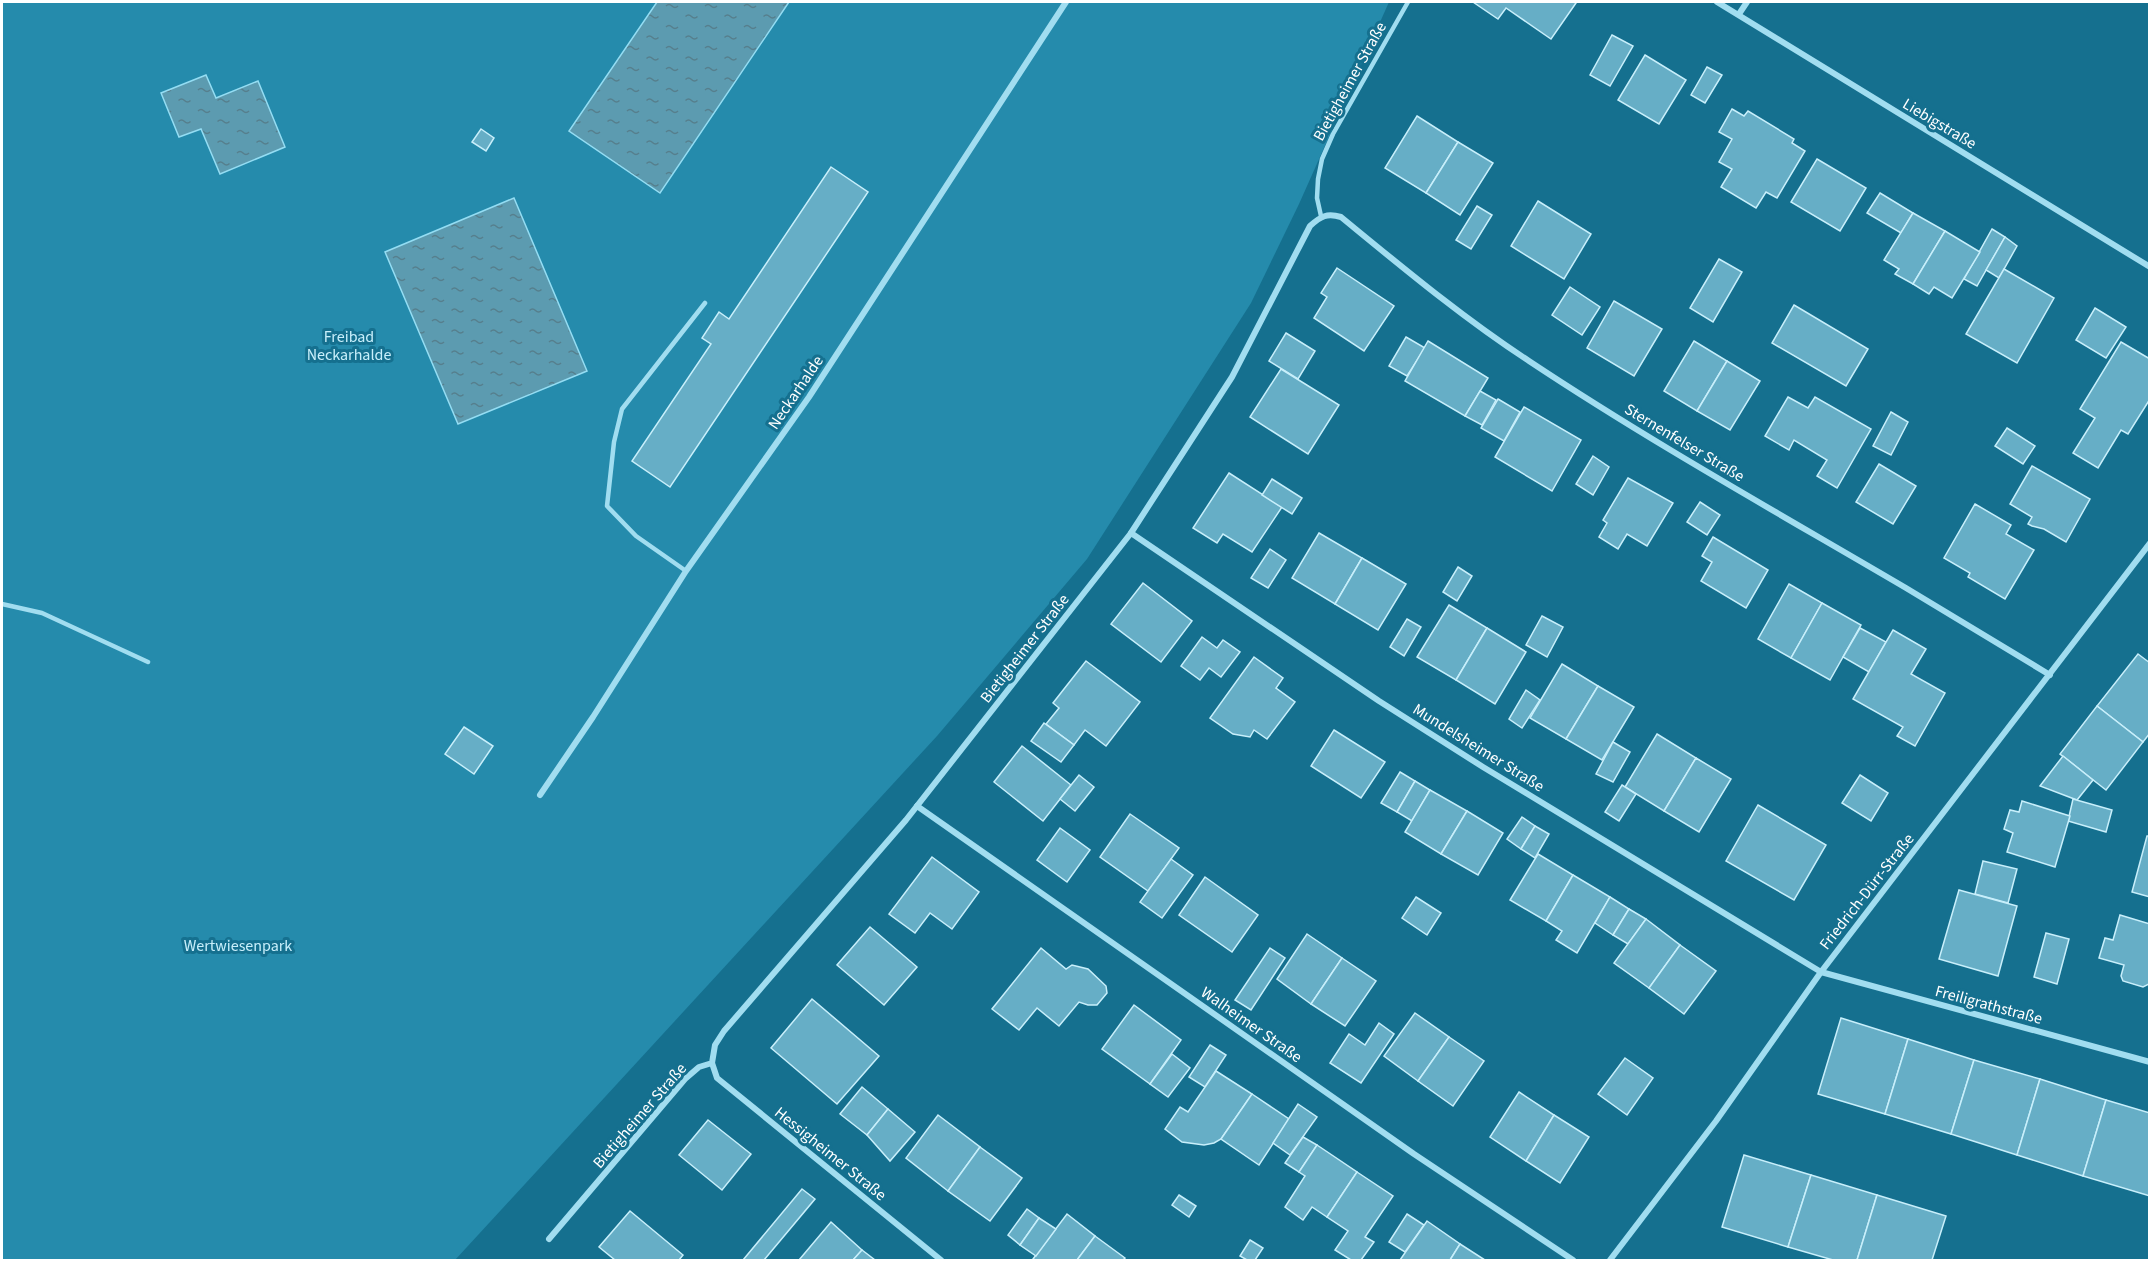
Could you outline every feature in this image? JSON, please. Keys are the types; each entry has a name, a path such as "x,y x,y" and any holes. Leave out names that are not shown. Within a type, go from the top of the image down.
{"street":[{"name":"Neckarhalde","path":"540,795 686,572 809,397 1066,2"},
{"name":"Liebigstraße","path":"1716,2 2150,267"},
{"path":"1739,14 1747,2"},
{"name":"Sternenfelser Straße","path":"1321,216 1332,214 1341,217 1401,267 1518,354 1590,400 1698,467 2050,675"},
{"name":"Bietigheimer Straße","path":"549,1239 685,1079 699,1067 712,1063 715,1045 724,1031 917,806 1131,533 1232,377 1310,226 1321,216"},
{"name":"Mundelsheimer Straße","path":"1131,533 1379,701 1821,972"},
{"name":"Friedrich-Dürr-Straße","path":"1610,1260 1716,1121 1821,972 2150,543"},
{"name":"Walheimer Straße","path":"917,806 1414,1154 1574,1260"},
{"name":"Freiligrathstraße","path":"1821,972 2150,1062"},
{"name":"Hessigheimer Straße","path":"712,1063 717,1078 940,1260"}],"lane":[{"name":"Bietigheimer Straße","path":"1321,216 1317,198 1322,159 1333,134 1408,2"},
{"path":"686,572 636,536 606,506 614,442 622,409 705,303"},
{"path":"2,604 42,613 148,662"}],"green space":[{"path":"2,2 1389,2 1299,204 1251,303 1087,559 937,736 455,1260 2,1260"}],"water":[{"path":"657,2 789,2 660,193 569,131"},
{"path":"206,75 216,98 258,81 285,147 220,174 201,129 179,137 161,93"},
{"path":"514,198 587,371 458,424 385,252"}],"building":[{"path":"1473,2 1576,3 1551,39 1506,8 1498,19"},
{"path":"1612,35 1633,46 1610,86 1590,75"},
{"path":"1645,55 1686,80 1659,124 1618,100"},
{"path":"1707,67 1722,75 1705,103 1691,95"},
{"path":"1732,109 1744,116 1748,111 1794,139 1792,143 1805,151 1777,198 1766,192 1756,208 1721,187 1732,169 1719,162 1732,139 1719,132"},
{"path":"1417,116 1458,142 1426,193 1385,168"},
{"path":"481,129 494,138 486,151 472,142"},
{"path":"1458,142 1493,163 1460,215 1426,193"},
{"path":"1817,159 1866,188 1840,231 1791,202"},
{"path":"831,167 868,192 670,487 632,461 711,344 702,338 719,312 729,319"},
{"path":"1880,193 1913,213 1901,233 1867,213"},
{"path":"1538,201 1591,234 1564,279 1511,246"},
{"path":"1477,206 1492,215 1471,249 1456,240"},
{"path":"1913,213 1945,231 1913,284 1895,274 1899,269 1884,260"},
{"path":"1992,229 2005,237 1977,286 1964,279"},
{"path":"1945,231 1980,252 1952,298 1934,287 1929,294 1913,284"},
{"path":"2005,237 2017,246 1999,278 1986,270"},
{"path":"1719,259 1742,272 1713,322 1690,308"},
{"path":"1337,268 1394,306 1364,351 1314,318 1327,297 1321,293"},
{"path":"2004,269 2054,298 2017,363 1966,334"},
{"path":"1570,287 1600,307 1582,335 1552,315"},
{"path":"1614,301 1662,329 1634,376 1587,348"},
{"path":"1794,305 1868,349 1846,386 1772,343"},
{"path":"2095,308 2126,327 2106,358 2076,340"},
{"path":"1286,333 1315,351 1298,379 1269,361"},
{"path":"1406,337 1425,348 1407,376 1389,366"},
{"path":"1428,341 1488,378 1465,416 1405,381"},
{"path":"1694,341 1727,361 1697,411 1664,391"},
{"path":"2121,342 2150,359 2150,399 2128,434 2121,430 2098,468 2073,453 2095,418 2080,409"},
{"path":"1727,361 1760,381 1730,430 1697,411"},
{"path":"1281,369 1339,405 1308,454 1250,417"},
{"path":"1480,391 1496,400 1482,425 1465,416"},
{"path":"1788,397 1808,408 1815,397 1871,429 1837,488 1817,476 1827,460 1794,440 1789,450 1765,436"},
{"path":"1498,399 1520,412 1504,441 1481,428"},
{"path":"1524,407 1581,440 1552,491 1495,457"},
{"path":"1891,412 1908,422 1891,455 1873,446"},
{"path":"2007,428 2035,446 2023,464 1995,446"},
{"path":"1593,456 1609,467 1593,495 1576,484"},
{"path":"1879,464 1916,486 1893,524 1856,502"},
{"path":"2032,466 2090,499 2066,542 2044,529 2028,524 2032,517 2010,504"},
{"path":"1229,473 1282,507 1252,552 1223,534 1217,543 1193,528"},
{"path":"1628,478 1673,503 1647,546 1627,534 1618,549 1599,537 1607,523 1603,520"},
{"path":"1272,479 1302,498 1292,514 1262,495"},
{"path":"1700,502 1720,515 1707,535 1687,522"},
{"path":"1975,504 2011,525 2006,534 2034,550 2005,599 1968,577 1970,573 1944,558"},
{"path":"1319,533 1362,558 1335,604 1292,578"},
{"path":"1713,537 1768,570 1746,608 1701,581 1712,562 1702,556"},
{"path":"1270,549 1286,560 1268,588 1251,578"},
{"path":"1362,558 1406,584 1378,630 1335,604"},
{"path":"1458,567 1472,576 1457,601 1443,592"},
{"path":"1143,583 1192,621 1161,662 1111,624"},
{"path":"1789,584 1822,603 1791,658 1758,639"},
{"path":"1822,603 1861,625 1830,680 1791,658"},
{"path":"1449,605 1487,628 1456,680 1417,657"},
{"path":"1542,616 1563,627 1547,657 1526,645"},
{"path":"1407,619 1421,627 1404,656 1390,647"},
{"path":"1487,628 1526,652 1495,704 1456,680"},
{"path":"1860,628 1886,642 1869,672 1843,657"},
{"path":"1893,630 1926,649 1911,674 1945,693 1915,746 1897,736 1903,727 1853,699"},
{"path":"1202,637 1217,648 1223,640 1240,652 1221,677 1209,668 1200,680 1181,666"},
{"path":"2138,654 2150,663 2150,733 2143,742 2097,706"},
{"path":"1254,657 1283,678 1276,688 1295,702 1267,739 1254,730 1250,737 1233,734 1210,718"},
{"path":"1086,661 1140,702 1106,746 1085,730 1074,745 1046,724 1059,708 1053,703"},
{"path":"1562,664 1598,686 1566,739 1530,718"},
{"path":"1598,686 1634,707 1602,760 1566,739"},
{"path":"1526,690 1540,700 1522,728 1509,719"},
{"path":"2097,706 2143,742 2106,790 2060,754"},
{"path":"1044,723 1074,745 1061,762 1031,741"},
{"path":"464,727 493,746 474,774 445,754"},
{"path":"1334,730 1385,762 1361,798 1311,766"},
{"path":"1657,734 1696,758 1664,811 1625,787"},
{"path":"1613,742 1630,752 1613,782 1596,774"},
{"path":"1022,746 1071,785 1043,821 994,782"},
{"path":"2063,756 2093,780 2077,800 2040,786"},
{"path":"1696,758 1731,779 1699,832 1664,811"},
{"path":"1400,772 1415,781 1397,812 1381,803"},
{"path":"1079,775 1094,787 1075,811 1060,799"},
{"path":"1860,775 1888,793 1871,821 1842,803"},
{"path":"1415,781 1430,790 1412,821 1397,812"},
{"path":"1622,785 1636,794 1619,821 1605,812"},
{"path":"1430,790 1467,811 1441,854 1405,832"},
{"path":"2073,799 2112,810 2106,832 2068,821"},
{"path":"2022,801 2070,816 2055,867 2007,852 2013,833 2004,829 2010,810 2019,812"},
{"path":"1758,805 1826,845 1794,900 1726,861"},
{"path":"1467,811 1503,833 1478,875 1441,854"},
{"path":"1130,814 1179,848 1148,891 1100,857"},
{"path":"1522,817 1535,826 1521,849 1507,839"},
{"path":"1535,826 1549,834 1535,858 1521,849"},
{"path":"1060,828 1090,850 1067,882 1037,860"},
{"path":"2147,836 2150,836 2150,897 2132,892"},
{"path":"1538,854 1573,875 1546,921 1510,900"},
{"path":"932,857 979,892 952,929 930,913 915,933 889,914"},
{"path":"1171,859 1193,875 1162,918 1140,902"},
{"path":"1983,861 2017,869 2008,903 1975,894"},
{"path":"1573,875 1610,897 1577,953 1556,940 1562,931 1546,921"},
{"path":"1205,877 1258,915 1232,952 1179,915"},
{"path":"1959,890 2017,906 1998,976 1939,959"},
{"path":"1416,897 1441,913 1427,935 1402,918"},
{"path":"1610,897 1629,909 1613,935 1595,923"},
{"path":"1629,909 1646,919 1628,944 1613,935"},
{"path":"2120,915 2150,924 2150,982 2143,987 2123,981 2121,976 2124,965 2099,958 2105,938 2113,940"},
{"path":"1646,919 1680,945 1649,988 1614,963"},
{"path":"870,927 917,967 884,1005 837,965"},
{"path":"2046,933 2069,939 2057,984 2034,977"},
{"path":"1307,934 1342,958 1311,1004 1277,979"},
{"path":"1680,945 1716,971 1684,1014 1649,988"},
{"path":"1041,948 1066,969 1072,965 1088,969 1106,986 1107,993 1097,1005 1079,1002 1059,1026 1037,1008 1019,1030 992,1009"},
{"path":"1270,948 1285,958 1251,1010 1235,1000"},
{"path":"1342,958 1376,981 1345,1026 1311,1004"},
{"path":"812,999 879,1056 837,1104 771,1048"},
{"path":"1134,1005 1181,1040 1150,1084 1102,1049"},
{"path":"1415,1013 1449,1037 1418,1081 1384,1056"},
{"path":"1841,1018 1908,1039 1885,1114 1818,1094"},
{"path":"1379,1023 1394,1034 1361,1083 1330,1063 1349,1034 1365,1045"},
{"path":"1449,1037 1484,1061 1453,1106 1418,1081"},
{"path":"1908,1039 1974,1060 1951,1134 1885,1114"},
{"path":"1210,1045 1226,1055 1205,1087 1189,1077"},
{"path":"1172,1054 1190,1068 1168,1097 1150,1084"},
{"path":"1625,1058 1653,1078 1627,1115 1598,1094"},
{"path":"1974,1060 2040,1079 2017,1155 1951,1134"},
{"path":"1216,1071 1252,1094 1221,1139 1204,1145 1182,1142 1165,1129 1180,1107 1188,1112"},
{"path":"2040,1079 2106,1100 2083,1176 2017,1155"},
{"path":"862,1087 888,1109 867,1135 840,1114"},
{"path":"1519,1092 1554,1115 1526,1161 1490,1137"},
{"path":"1252,1094 1289,1119 1259,1165 1221,1139"},
{"path":"2106,1100 2150,1113 2150,1196 2083,1176"},
{"path":"1298,1104 1317,1117 1290,1155 1273,1143"},
{"path":"888,1109 915,1132 890,1161 867,1135"},
{"path":"938,1115 980,1147 948,1191 906,1158"},
{"path":"1554,1115 1589,1137 1560,1183 1526,1161"},
{"path":"708,1120 751,1154 722,1190 679,1155"},
{"path":"1303,1137 1317,1145 1299,1172 1285,1163"},
{"path":"1317,1145 1357,1172 1327,1217 1312,1207 1303,1220 1285,1207 1305,1176 1299,1172"},
{"path":"980,1147 1022,1178 990,1221 948,1191"},
{"path":"1744,1155 1811,1175 1788,1247 1722,1227"},
{"path":"1357,1172 1393,1196 1365,1237 1374,1242 1361,1260 1351,1260 1335,1250 1348,1231 1327,1217"},
{"path":"1811,1175 1877,1195 1857,1260 1833,1260 1788,1247"},
{"path":"802,1189 815,1199 764,1260 743,1260"},
{"path":"1179,1195 1196,1206 1189,1217 1172,1205"},
{"path":"1877,1195 1946,1216 1932,1260 1857,1260"},
{"path":"1027,1209 1039,1218 1020,1245 1008,1235"},
{"path":"630,1211 683,1255 679,1260 615,1260 599,1247"},
{"path":"1067,1214 1095,1236 1077,1260 1033,1259"},
{"path":"1407,1214 1424,1225 1405,1252 1389,1242"},
{"path":"1039,1218 1056,1229 1036,1256 1020,1245"},
{"path":"1427,1221 1460,1244 1450,1260 1400,1260"},
{"path":"831,1222 862,1250 853,1260 799,1260"},
{"path":"1095,1236 1125,1258 1123,1260 1077,1260"},
{"path":"1250,1240 1263,1248 1255,1260 1247,1260 1240,1256"},
{"path":"1460,1244 1485,1260 1450,1260"},
{"path":"862,1250 875,1260 853,1260"}],"park label":[{"name":"Freibad Neckarhalde","path":"349,345"},
{"name":"Wertwiesenpark","path":"238,945"}]}
